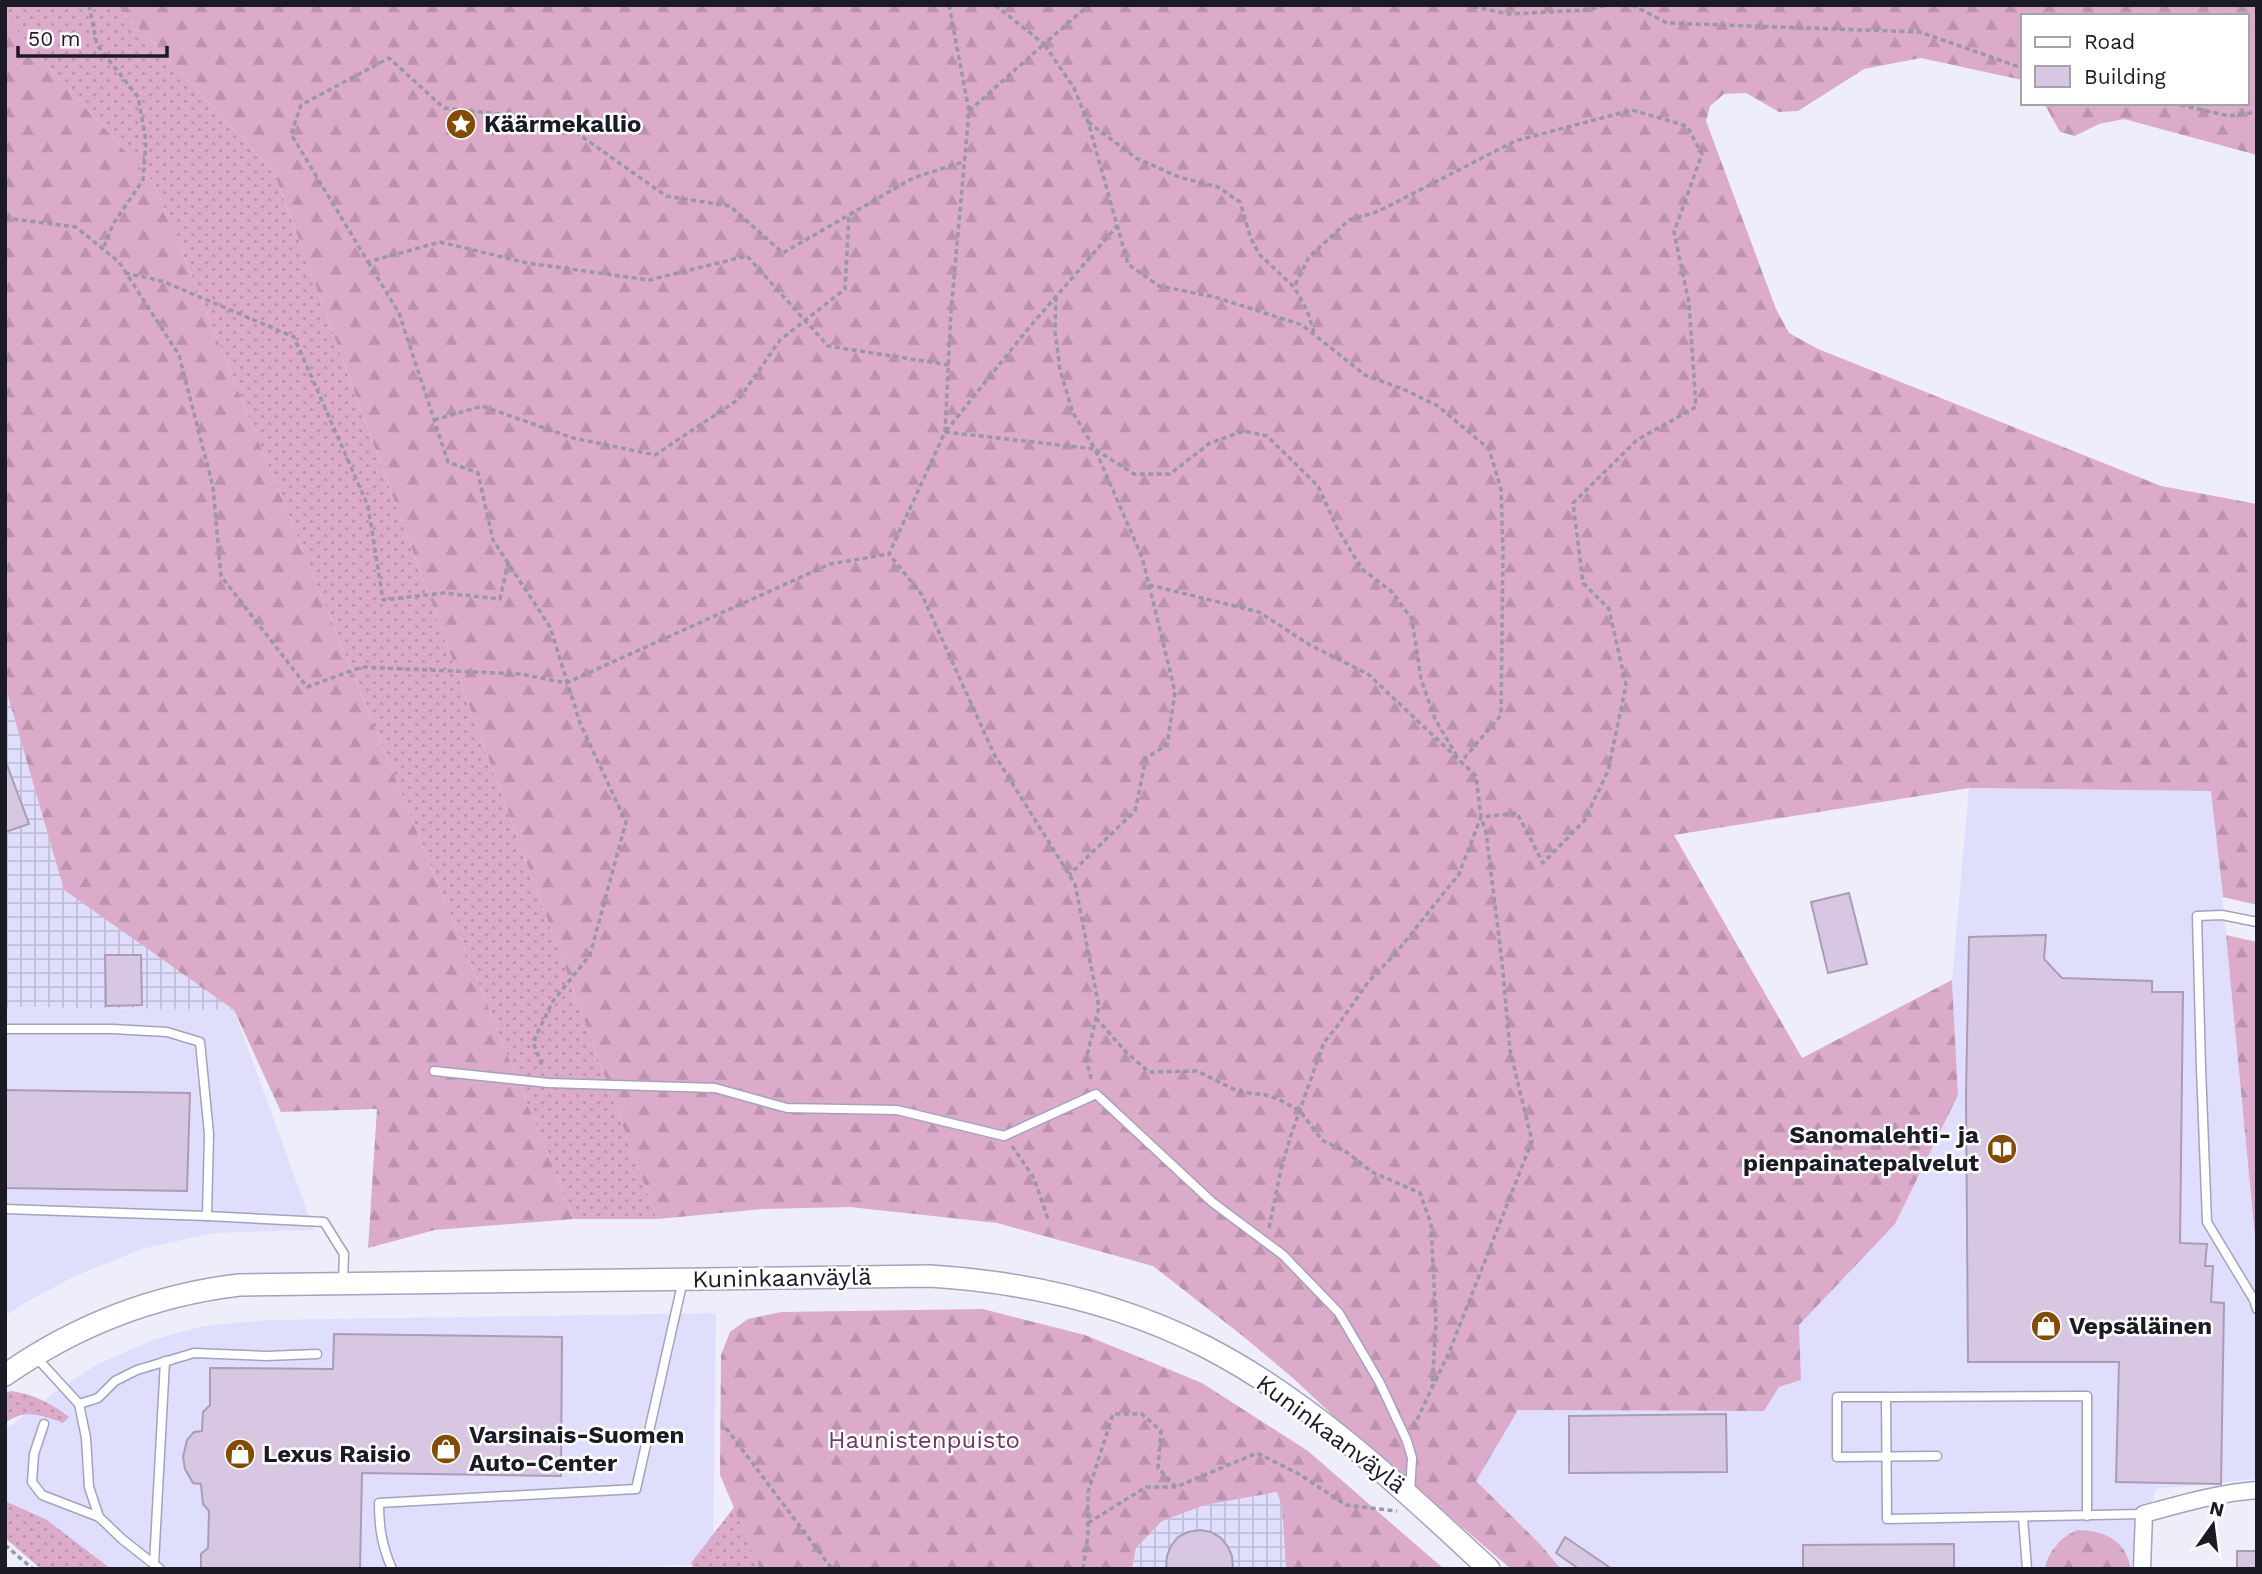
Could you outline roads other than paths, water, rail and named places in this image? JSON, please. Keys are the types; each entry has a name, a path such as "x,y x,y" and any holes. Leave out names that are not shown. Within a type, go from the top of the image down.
{"street":[{"name":"Kuninkaanväylä","path":"5,1375 34,1355 103,1320 178,1295 239,1284 930,1276 1018,1284 1095,1303 1195,1342 1251,1373 1320,1422 1404,1503 1489,1569"},
{"path":"2142,1569 2144,1514 2194,1500 2257,1490"}],"lane":[{"path":"2257,922 2222,915 2197,916 2207,1222 2257,1309"},
{"path":"5,1029 167,1032 200,1042 209,1134 207,1216"},
{"path":"434,1071 549,1083 715,1088 787,1108 897,1110 1004,1136 1096,1094 1212,1202 1283,1255 1339,1313 1380,1383 1407,1441 1412,1458 1404,1503"},
{"path":"5,1209 324,1222 344,1254 343,1283"},
{"path":"392,1569 383,1547 379,1503 636,1489 683,1280"},
{"path":"79,1404 98,1398 115,1381 137,1370 194,1353 266,1356 317,1354"},
{"path":"34,1355 79,1404 86,1438 89,1488 99,1517"},
{"path":"157,1566 164,1361"},
{"path":"1937,1456 1837,1457 1837,1397 2087,1396 2087,1516"},
{"path":"1886,1397 1887,1519 2144,1514"},
{"path":"44,1424 34,1454 32,1482 42,1495 99,1517 157,1566"},
{"path":"2023,1517 2027,1569"}],"place":[{"name":"Käärmekallio","path":"461,124"},
{"name":"Sanomalehti- ja pienpainatepalvelut","path":"2002,1149"},
{"name":"Vepsäläinen","path":"2046,1326"},
{"name":"Varsinais-Suomen Auto-Center","path":"446,1449"},
{"name":"Lexus Raisio","path":"240,1454"}],"park label":[{"name":"Haunistenpuisto","path":"924,1440"}]}
